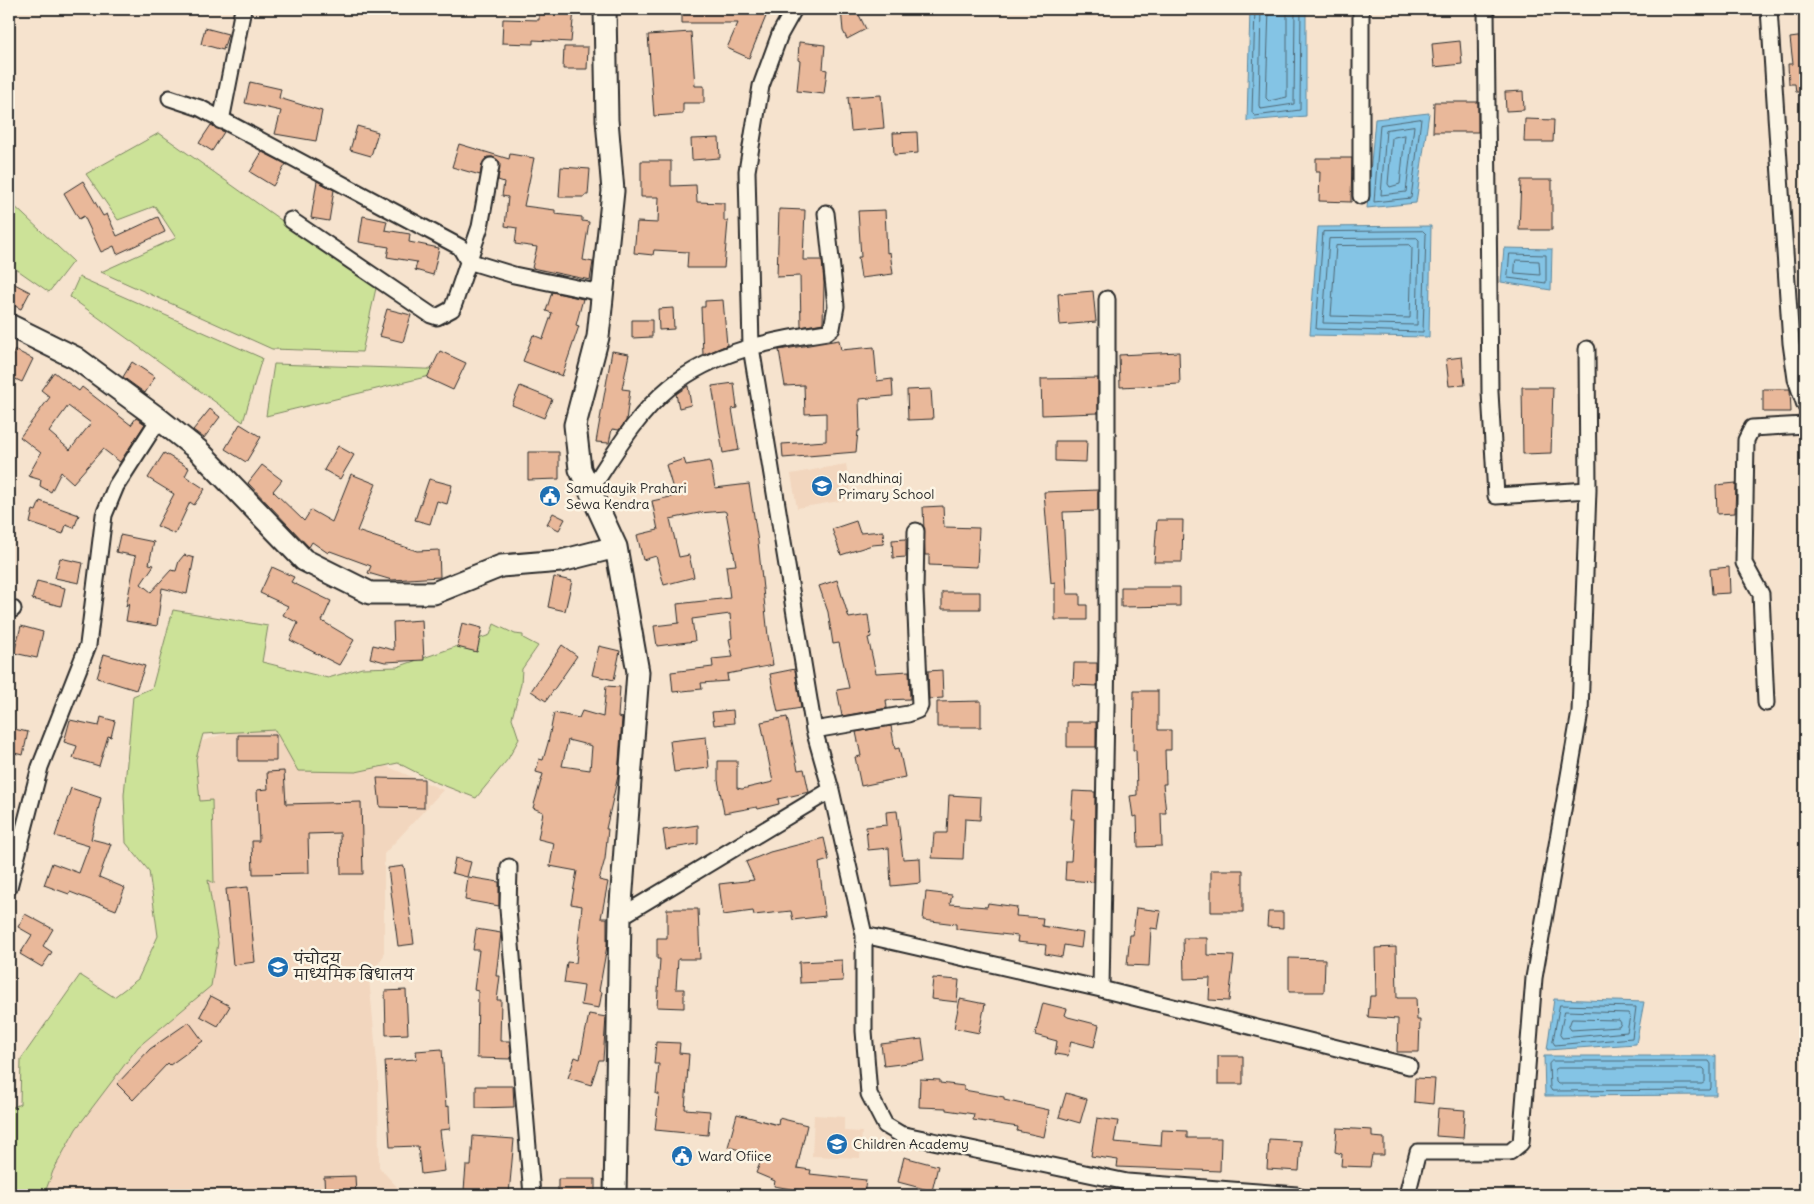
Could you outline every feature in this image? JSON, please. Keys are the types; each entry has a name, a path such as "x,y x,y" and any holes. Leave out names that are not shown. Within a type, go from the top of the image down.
{"street":[{"path":"221,121 243,9"},
{"path":"604,9 607,120 613,191 598,338 574,425 580,469 591,489 616,547 638,672 620,918 615,1195"},
{"path":"794,9 780,34 761,86 747,171 751,347 814,730 831,790 864,935 864,1031 869,1094 885,1125 900,1134 1126,1182 1297,1195"},
{"path":"1361,9 1361,196"},
{"path":"1486,9 1490,392 1494,489 1496,496 1588,490"},
{"path":"1769,9 1791,343 1796,379 1805,405"},
{"path":"170,98 200,108 221,121 460,247 468,261 514,275 602,293"},
{"path":"291,220 431,315 437,317 452,309 480,227 491,166"},
{"path":"591,489 621,444 651,406 671,386 703,367 751,347 776,340 827,332 832,328 836,306 826,214"},
{"path":"1100,989 1108,650 1107,299"},
{"path":"9,325 76,358 159,419 198,450 304,560 370,594 434,593 501,566 561,561 616,547"},
{"path":"1407,1195 1418,1152 1510,1152 1521,1143 1534,978 1580,712 1588,490 1587,349"},
{"path":"9,887 40,767 88,645 104,515 116,486 159,419"},
{"path":"1766,704 1761,594 1744,563 1746,440 1752,428 1805,425"},
{"path":"814,730 908,714 918,710 920,706 915,592 916,531"},
{"path":"620,918 831,790"},
{"path":"509,867 508,909 532,1195"},
{"path":"864,935 1100,989 1409,1066"}],"shaded area":[{"name":"Nandhinaj Primary School","path":"846,464 852,499 797,508 791,474"},
{"name":"पंचोदय माध्यमिक बिधालय","path":"273,718 443,790 384,854 384,955 369,978 378,1073 379,1167 397,1187 399,1195 35,1195 39,1171 155,1006 184,747"},
{"name":"Children Academy","path":"814,1115 844,1117 844,1131 862,1132 860,1158 812,1156"}],"green space":[{"path":"159,133 376,288 362,352 272,349 101,272 176,238 155,206 118,220 86,174"},
{"path":"9,201 73,261 49,292 9,264"},
{"path":"79,277 262,358 243,422 70,297"},
{"path":"274,364 454,370 266,416"},
{"path":"173,610 268,626 262,662 328,678 362,668 397,667 490,635 494,624 515,634 523,635 523,638 538,646 522,669 521,684 512,718 519,739 508,759 476,798 435,782 398,763 356,772 298,771 275,730 203,734 196,759 200,801 212,800 214,883 208,880 218,943 211,986 138,1047 76,1129 53,1171 44,1195 9,1195 9,1109 20,1104 21,1059 80,975 114,997 138,979 158,936 149,871 126,843 124,795 133,696 152,688"}],"water":[{"path":"1250,9 1306,9 1306,116 1247,121"},
{"path":"1429,113 1416,203 1367,208 1375,119"},
{"path":"1431,226 1429,337 1310,335 1318,227"},
{"path":"1504,248 1552,249 1551,290 1501,282"},
{"path":"1554,999 1644,1002 1636,1044 1547,1050"},
{"path":"1544,1056 1716,1056 1716,1095 1545,1096"}],"building":[{"path":"539,9 574,9 571,42 533,40 533,44 502,43 503,19 539,20"},
{"path":"682,9 769,9 749,58 727,48 738,23 682,23"},
{"path":"841,9 856,9 866,29 847,39 843,31"},
{"path":"205,28 228,34 223,50 201,44"},
{"path":"691,32 695,86 704,86 704,103 683,103 683,114 654,116 648,35"},
{"path":"1805,36 1805,92 1796,92 1795,84 1789,84 1788,64 1793,64 1790,38"},
{"path":"1460,41 1462,64 1434,67 1432,44"},
{"path":"799,42 825,45 823,69 827,70 824,94 797,91 800,61 798,60"},
{"path":"564,47 588,47 587,69 563,69"},
{"path":"250,82 281,89 279,98 322,111 316,141 275,134 281,111 245,103"},
{"path":"1523,91 1524,110 1506,111 1505,92"},
{"path":"881,95 884,128 851,131 848,97"},
{"path":"1434,102 1478,102 1478,132 1433,132"},
{"path":"1525,119 1554,120 1553,142 1524,142"},
{"path":"211,125 224,132 212,151 199,143"},
{"path":"357,126 378,132 371,156 350,150"},
{"path":"917,132 918,153 894,155 893,133"},
{"path":"719,138 720,158 692,160 691,139"},
{"path":"459,144 509,159 510,154 534,158 524,206 555,210 555,214 582,217 582,221 589,222 583,260 593,262 590,280 532,268 537,247 515,244 517,228 505,226 508,197 502,196 504,182 498,180 500,162 493,157 487,157 482,164 480,175 452,167"},
{"path":"262,152 286,164 273,186 250,172"},
{"path":"1316,158 1352,158 1351,202 1319,201 1320,172 1316,172"},
{"path":"641,161 671,161 671,186 696,185 697,202 724,203 724,221 728,221 724,268 687,268 688,252 654,250 653,255 634,253 637,222 658,223 659,197 641,197"},
{"path":"561,167 590,169 588,195 584,197 559,197"},
{"path":"1521,180 1552,180 1552,230 1519,230"},
{"path":"83,181 103,216 107,214 117,236 158,217 165,232 117,254 114,246 101,252 84,216 79,219 64,193"},
{"path":"317,181 334,190 329,221 311,218"},
{"path":"779,209 805,210 803,260 822,260 824,283 823,323 801,327 800,276 777,277"},
{"path":"885,210 887,253 890,252 893,274 861,278 858,257 861,257 858,211"},
{"path":"363,216 387,221 385,230 410,234 409,242 439,248 433,275 415,270 417,262 387,257 389,247 359,242"},
{"path":"9,281 30,292 21,309 9,303"},
{"path":"1093,291 1096,322 1060,325 1058,294"},
{"path":"552,292 583,299 576,325 579,326 562,376 523,361 533,335 543,339 552,313 546,311"},
{"path":"723,300 727,345 703,355 701,307 705,307 705,301"},
{"path":"673,308 674,329 659,330 658,309"},
{"path":"387,309 411,315 403,342 379,336"},
{"path":"632,320 652,320 652,337 632,338"},
{"path":"839,340 841,350 874,347 877,381 892,379 893,396 859,399 860,431 858,431 856,452 783,458 782,444 826,441 826,413 805,414 804,385 785,386 779,350"},
{"path":"15,350 33,359 22,382 9,376 9,355 12,356"},
{"path":"440,351 466,363 453,390 427,378"},
{"path":"612,351 629,354 622,389 630,390 626,421 619,430 612,429 609,443 596,442"},
{"path":"1179,352 1180,384 1120,387 1119,355"},
{"path":"1462,357 1465,385 1449,386 1446,359"},
{"path":"132,362 155,377 145,393 123,377"},
{"path":"54,372 79,391 82,387 131,425 136,418 145,424 120,462 103,449 73,483 61,472 51,492 40,486 41,480 28,476 41,453 20,437 50,397 41,390","holes":["68,406 91,423 70,450 49,432"]},
{"path":"1098,378 1098,413 1042,415 1041,379"},
{"path":"734,383 737,408 732,409 739,450 723,453 712,386"},
{"path":"520,386 552,399 544,418 512,405"},
{"path":"688,386 691,405 679,408 676,394"},
{"path":"1522,387 1553,387 1551,453 1523,454"},
{"path":"931,389 933,419 908,420 907,390"},
{"path":"1763,389 1790,389 1791,412 1763,412"},
{"path":"210,409 220,417 204,438 193,430"},
{"path":"240,424 261,437 246,462 225,449"},
{"path":"1055,441 1087,441 1086,462 1055,461"},
{"path":"338,446 354,455 340,479 324,470"},
{"path":"528,452 559,452 559,479 528,480"},
{"path":"164,453 189,468 185,476 205,489 194,505 190,502 175,534 157,526 174,494 148,478"},
{"path":"684,459 686,465 710,461 715,488 749,484 773,665 727,674 728,681 701,683 702,689 673,692 671,672 713,667 712,659 733,657 729,639 732,638 730,614 692,619 695,641 657,646 654,626 679,623 677,604 730,598 726,566 736,565 726,512 724,511 699,513 670,519 679,557 689,555 694,577 664,585 656,556 643,560 637,535 658,530 652,501 675,496 666,465"},
{"path":"262,465 282,480 273,491 304,521 311,510 332,522 351,474 376,484 357,531 417,551 439,550 440,577 392,580 368,573 371,566 330,551 328,553 312,542 309,547 248,483"},
{"path":"429,479 452,485 447,504 437,501 430,524 415,520"},
{"path":"1736,483 1735,513 1717,514 1716,485"},
{"path":"1098,490 1098,511 1063,512 1067,594 1080,594 1080,605 1087,605 1087,620 1055,620 1055,582 1051,583 1044,492"},
{"path":"40,501 79,515 74,528 66,525 63,534 30,523 33,510 36,511"},
{"path":"943,506 944,527 979,528 977,567 929,565 929,555 925,555 923,507"},
{"path":"553,513 565,519 559,530 547,524"},
{"path":"1157,520 1183,520 1182,562 1154,562"},
{"path":"856,521 860,533 883,531 884,544 872,545 841,555 832,529"},
{"path":"120,535 154,542 149,564 154,565 141,584 151,592 171,570 176,571 179,561 184,555 194,558 187,594 162,588 157,626 126,621 129,603 126,607 136,556 116,552"},
{"path":"906,539 906,557 893,558 892,540"},
{"path":"60,558 83,563 79,583 55,578"},
{"path":"272,567 294,577 291,582 331,601 322,621 354,640 339,665 290,640 298,623 283,615 288,606 260,593"},
{"path":"1729,567 1730,593 1712,594 1710,569"},
{"path":"554,577 572,581 565,611 548,607"},
{"path":"837,580 849,618 868,615 871,637 868,638 876,673 909,671 910,699 886,700 887,708 842,716 837,690 849,688 839,643 833,644 828,612 819,586"},
{"path":"37,581 65,588 61,606 32,599"},
{"path":"1121,587 1180,587 1180,606 1121,607"},
{"path":"942,592 980,592 980,609 942,609"},
{"path":"422,620 424,660 385,662 370,658 373,645 394,650 393,622"},
{"path":"462,623 482,628 477,652 457,647"},
{"path":"21,626 43,632 37,658 14,653"},
{"path":"562,645 577,656 546,701 531,691"},
{"path":"599,646 620,651 614,680 592,675"},
{"path":"104,654 145,666 136,690 97,678"},
{"path":"1074,663 1097,663 1097,686 1073,685"},
{"path":"795,669 801,708 778,712 770,674"},
{"path":"942,670 943,698 929,699 928,671"},
{"path":"606,686 620,687 618,717 622,718 618,776 606,829 608,829 605,859 599,880 608,882 601,918 607,918 607,946 599,991 602,992 599,1008 581,1005 584,986 564,983 567,962 576,963 582,906 571,904 577,871 550,866 554,843 538,839 543,812 533,808 543,774 536,772 539,759 543,760 554,713 579,718 582,711 603,717","holes":["568,740 592,746 590,770 562,766"]},
{"path":"1134,691 1158,691 1158,730 1171,730 1171,750 1165,750 1166,784 1163,784 1166,813 1161,813 1162,846 1138,847 1137,816 1133,817 1130,796 1137,795 1136,750 1133,750"},
{"path":"981,701 981,727 937,727 937,702"},
{"path":"733,710 734,723 714,725 712,712"},
{"path":"101,717 115,721 111,737 108,736 99,766 73,758 77,746 64,742 70,720 99,726"},
{"path":"787,717 798,770 804,769 809,792 778,799 779,804 758,809 757,807 724,813 718,780 718,761 737,761 737,788 742,789 773,782 761,722"},
{"path":"1067,722 1096,722 1096,747 1067,747"},
{"path":"891,726 895,749 899,748 905,777 861,786 855,757 861,756 856,732"},
{"path":"9,728 28,732 23,755 9,752"},
{"path":"238,735 276,735 276,761 238,761"},
{"path":"706,737 709,768 674,772 670,741"},
{"path":"284,771 286,804 361,802 363,874 341,874 340,833 308,834 309,873 253,874 252,841 259,841 257,790 268,789 267,772"},
{"path":"377,778 424,779 424,808 380,807"},
{"path":"71,788 101,798 91,839 111,844 99,877 125,888 116,910 70,892 69,894 44,885 52,863 79,873 89,846 55,836"},
{"path":"1073,791 1095,792 1094,882 1065,880 1066,861 1071,861 1074,819 1071,819"},
{"path":"949,795 981,797 980,820 965,819 963,859 932,858 934,833 947,833"},
{"path":"897,811 903,859 920,858 921,883 891,886 889,848 868,850 866,827 887,825 886,812"},
{"path":"698,825 698,844 666,849 663,830"},
{"path":"824,838 829,860 819,863 825,916 793,920 791,911 754,915 753,911 723,915 719,884 754,880 746,862 770,852"},
{"path":"455,858 471,862 467,877 452,873"},
{"path":"404,866 414,944 398,946 388,868"},
{"path":"1211,870 1243,870 1243,912 1211,912"},
{"path":"468,877 499,882 499,906 465,900"},
{"path":"248,887 255,962 233,965 226,889"},
{"path":"926,892 952,895 950,904 987,907 988,903 1017,907 1016,916 1043,918 1042,926 1083,933 1081,948 1064,945 1062,957 1045,954 1046,945 1017,942 1018,936 956,929 956,924 923,920"},
{"path":"1136,908 1161,911 1158,929 1151,928 1149,966 1127,965 1130,935 1133,935"},
{"path":"667,909 698,909 700,959 678,959 676,989 684,989 684,1008 657,1007 660,959 657,959 657,938 667,938"},
{"path":"1268,912 1283,912 1283,928 1267,927"},
{"path":"25,914 53,929 43,946 52,952 42,967 20,954 32,935 18,927"},
{"path":"476,929 501,933 496,976 500,976 497,1000 501,1000 500,1041 510,1041 511,1059 477,1058 478,991 474,990 479,950 473,950"},
{"path":"1183,938 1207,938 1207,955 1234,956 1229,1001 1209,1000 1210,978 1184,979"},
{"path":"1396,947 1397,998 1416,998 1417,1020 1420,1020 1419,1052 1397,1052 1398,1019 1368,1017 1370,996 1376,996 1375,948"},
{"path":"1289,958 1325,959 1324,992 1289,992"},
{"path":"842,960 843,981 800,983 799,962"},
{"path":"933,978 959,980 957,1002 931,999"},
{"path":"406,990 408,1034 386,1035 385,991"},
{"path":"211,996 230,1006 218,1026 200,1016"},
{"path":"960,999 985,1004 979,1033 954,1028"},
{"path":"1043,1003 1067,1009 1065,1015 1068,1017 1099,1025 1094,1047 1071,1041 1068,1056 1055,1054 1057,1041 1035,1035"},
{"path":"589,1014 606,1017 603,1060 599,1060 591,1085 568,1078 575,1057 580,1059"},
{"path":"189,1022 203,1041 170,1065 168,1063 133,1100 117,1084 150,1049"},
{"path":"922,1039 925,1061 884,1066 881,1044"},
{"path":"656,1042 680,1043 679,1053 689,1054 685,1109 710,1111 708,1135 655,1130 659,1094 656,1094 659,1064 654,1064"},
{"path":"442,1049 446,1107 449,1106 450,1129 440,1130 445,1171 421,1174 418,1146 390,1147 385,1061 417,1059 416,1051"},
{"path":"1218,1056 1243,1056 1243,1084 1218,1084"},
{"path":"1415,1078 1435,1079 1433,1104 1414,1102"},
{"path":"920,1079 940,1080 940,1083 964,1086 964,1090 1004,1097 1004,1100 1049,1110 1044,1137 1017,1131 1018,1127 973,1120 974,1114 946,1110 946,1108 919,1107"},
{"path":"476,1086 513,1086 514,1107 476,1108"},
{"path":"1066,1093 1087,1099 1080,1123 1059,1117"},
{"path":"1438,1108 1465,1110 1463,1138 1436,1136"},
{"path":"737,1114 778,1125 779,1118 807,1125 797,1168 811,1170 810,1174 866,1180 864,1195 825,1195 774,1186 775,1181 756,1173 763,1156 728,1147"},
{"path":"1097,1118 1118,1121 1114,1142 1161,1146 1162,1130 1187,1131 1187,1138 1221,1138 1220,1171 1117,1167 1118,1160 1091,1156"},
{"path":"1337,1128 1372,1130 1372,1137 1384,1138 1384,1155 1372,1155 1370,1167 1341,1166 1342,1154 1335,1152"},
{"path":"473,1136 514,1139 509,1194 464,1190 466,1166 471,1166"},
{"path":"1269,1139 1301,1141 1299,1171 1267,1169"},
{"path":"904,1157 938,1166 932,1191 898,1182"},
{"path":"355,1176 356,1195 325,1195 324,1177"},
{"path":"558,1179 595,1179 595,1195 558,1195"}],"place":[{"name":"Nandhinaj Primary School","path":"822,486"},
{"name":"Samudayik Prahari Sewa Kendra","path":"550,496"},
{"name":"पंचोदय माध्यमिक बिधालय","path":"278,967"},
{"name":"Children Academy","path":"837,1144"},
{"name":"Ward Ofiice","path":"682,1156"}]}
